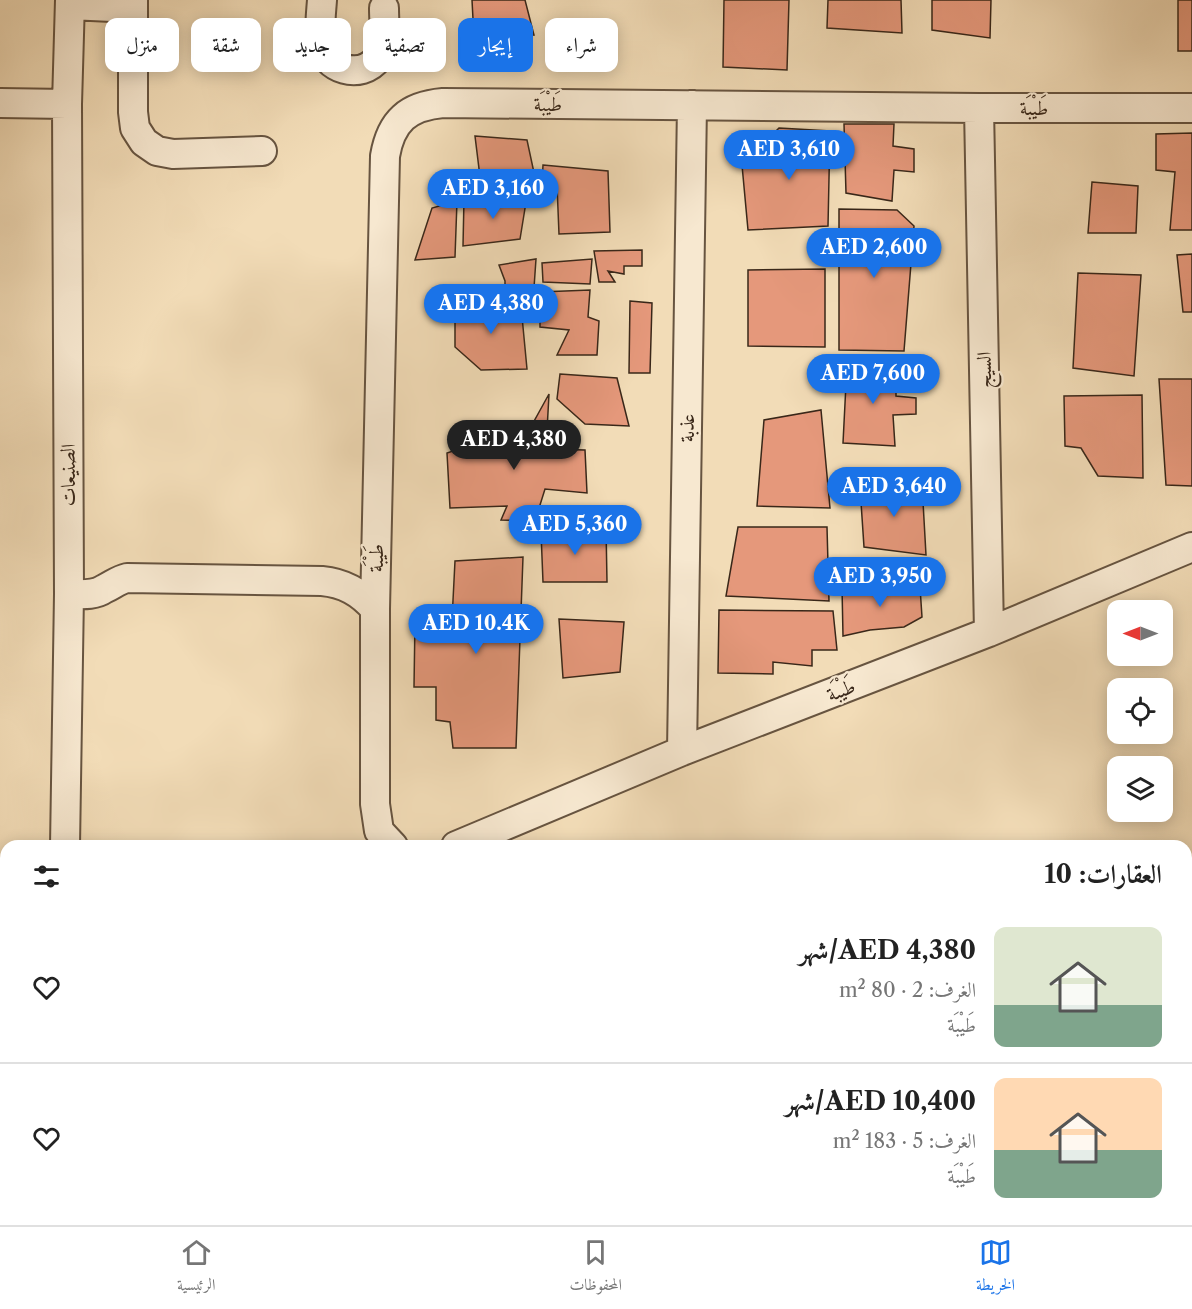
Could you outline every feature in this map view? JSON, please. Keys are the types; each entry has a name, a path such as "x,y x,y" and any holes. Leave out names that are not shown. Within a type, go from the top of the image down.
{"street":[{"path":"322,0 321,44 326,57 337,67 351,71 365,69 377,60 384,46 384,8"},
{"path":"70,3 133,4 133,112 135,128 144,142 157,151 173,154 262,151"},
{"name":"الصنيعات","path":"65,840 69,594 66,104 70,3"},
{"path":"0,103 66,104"},
{"name":"طَيْبَة","path":"387,840 379,831 375,804 375,609 385,156 387,142 393,129 403,118 415,109 428,104 443,103 1192,108"},
{"name":"عذبة","path":"682,751 692,105"},
{"name":"السيج","path":"979,108 989,632"},
{"name":"طَيْبَة","path":"470,840 682,751 989,632 1192,547"},
{"name":"طَيْبَة","path":"69,594 98,592 120,579 127,578 322,580 346,586 367,599 375,609"}],"building":[{"path":"472,0 525,0 530,18 473,18"},
{"path":"724,0 789,0 787,70 723,67"},
{"path":"828,0 901,0 902,33 827,28"},
{"path":"932,0 991,0 990,38 932,30"},
{"path":"1178,0 1192,0 1192,51 1178,51"},
{"path":"844,124 894,124 893,146 914,149 914,172 894,170 892,201 846,193"},
{"path":"779,128 830,131 828,226 748,230 742,165"},
{"path":"1192,133 1192,230 1170,230 1175,172 1156,170 1156,134"},
{"path":"475,136 527,140 536,182 481,185"},
{"path":"543,165 608,171 610,232 559,234 557,185 542,184"},
{"path":"1092,182 1138,186 1136,233 1088,233"},
{"path":"527,196 520,239 463,246 464,199"},
{"path":"457,201 455,257 415,260 432,208"},
{"path":"839,209 897,210 914,226 904,351 839,350"},
{"path":"642,250 642,266 624,266 624,274 608,271 615,282 599,282 594,251"},
{"path":"1192,254 1192,312 1183,312 1177,255"},
{"path":"536,259 533,302 505,296 505,281 499,265"},
{"path":"592,259 590,284 543,282 542,263"},
{"path":"825,269 825,347 748,346 748,270"},
{"path":"1078,273 1141,275 1134,376 1073,368"},
{"path":"590,290 588,317 599,321 597,355 557,355 569,330 540,327 540,292"},
{"path":"455,301 521,306 527,369 481,370 455,347"},
{"path":"630,301 652,303 650,373 629,373"},
{"path":"847,364 896,368 896,396 916,398 916,414 893,415 895,446 843,443"},
{"path":"560,374 617,378 629,426 585,424 557,399"},
{"path":"1159,379 1192,379 1192,486 1166,485"},
{"path":"549,394 546,449 585,450 587,493 545,489 535,521 501,520 507,506 450,508 447,453 468,446 467,437 528,432"},
{"path":"1142,395 1143,478 1098,476 1081,448 1065,446 1064,396"},
{"path":"821,410 830,508 757,506 764,420"},
{"path":"922,484 926,555 864,547 860,487"},
{"path":"606,527 607,582 543,582 541,532"},
{"path":"738,527 827,527 829,601 726,596"},
{"path":"523,557 516,748 453,748 450,722 436,720 436,687 414,687 415,621 452,620 455,561"},
{"path":"842,587 920,587 922,617 904,627 870,630 843,636"},
{"path":"719,610 833,611 837,650 812,650 812,666 773,662 773,674 718,673"},
{"path":"559,619 624,622 620,672 563,678"}]}
